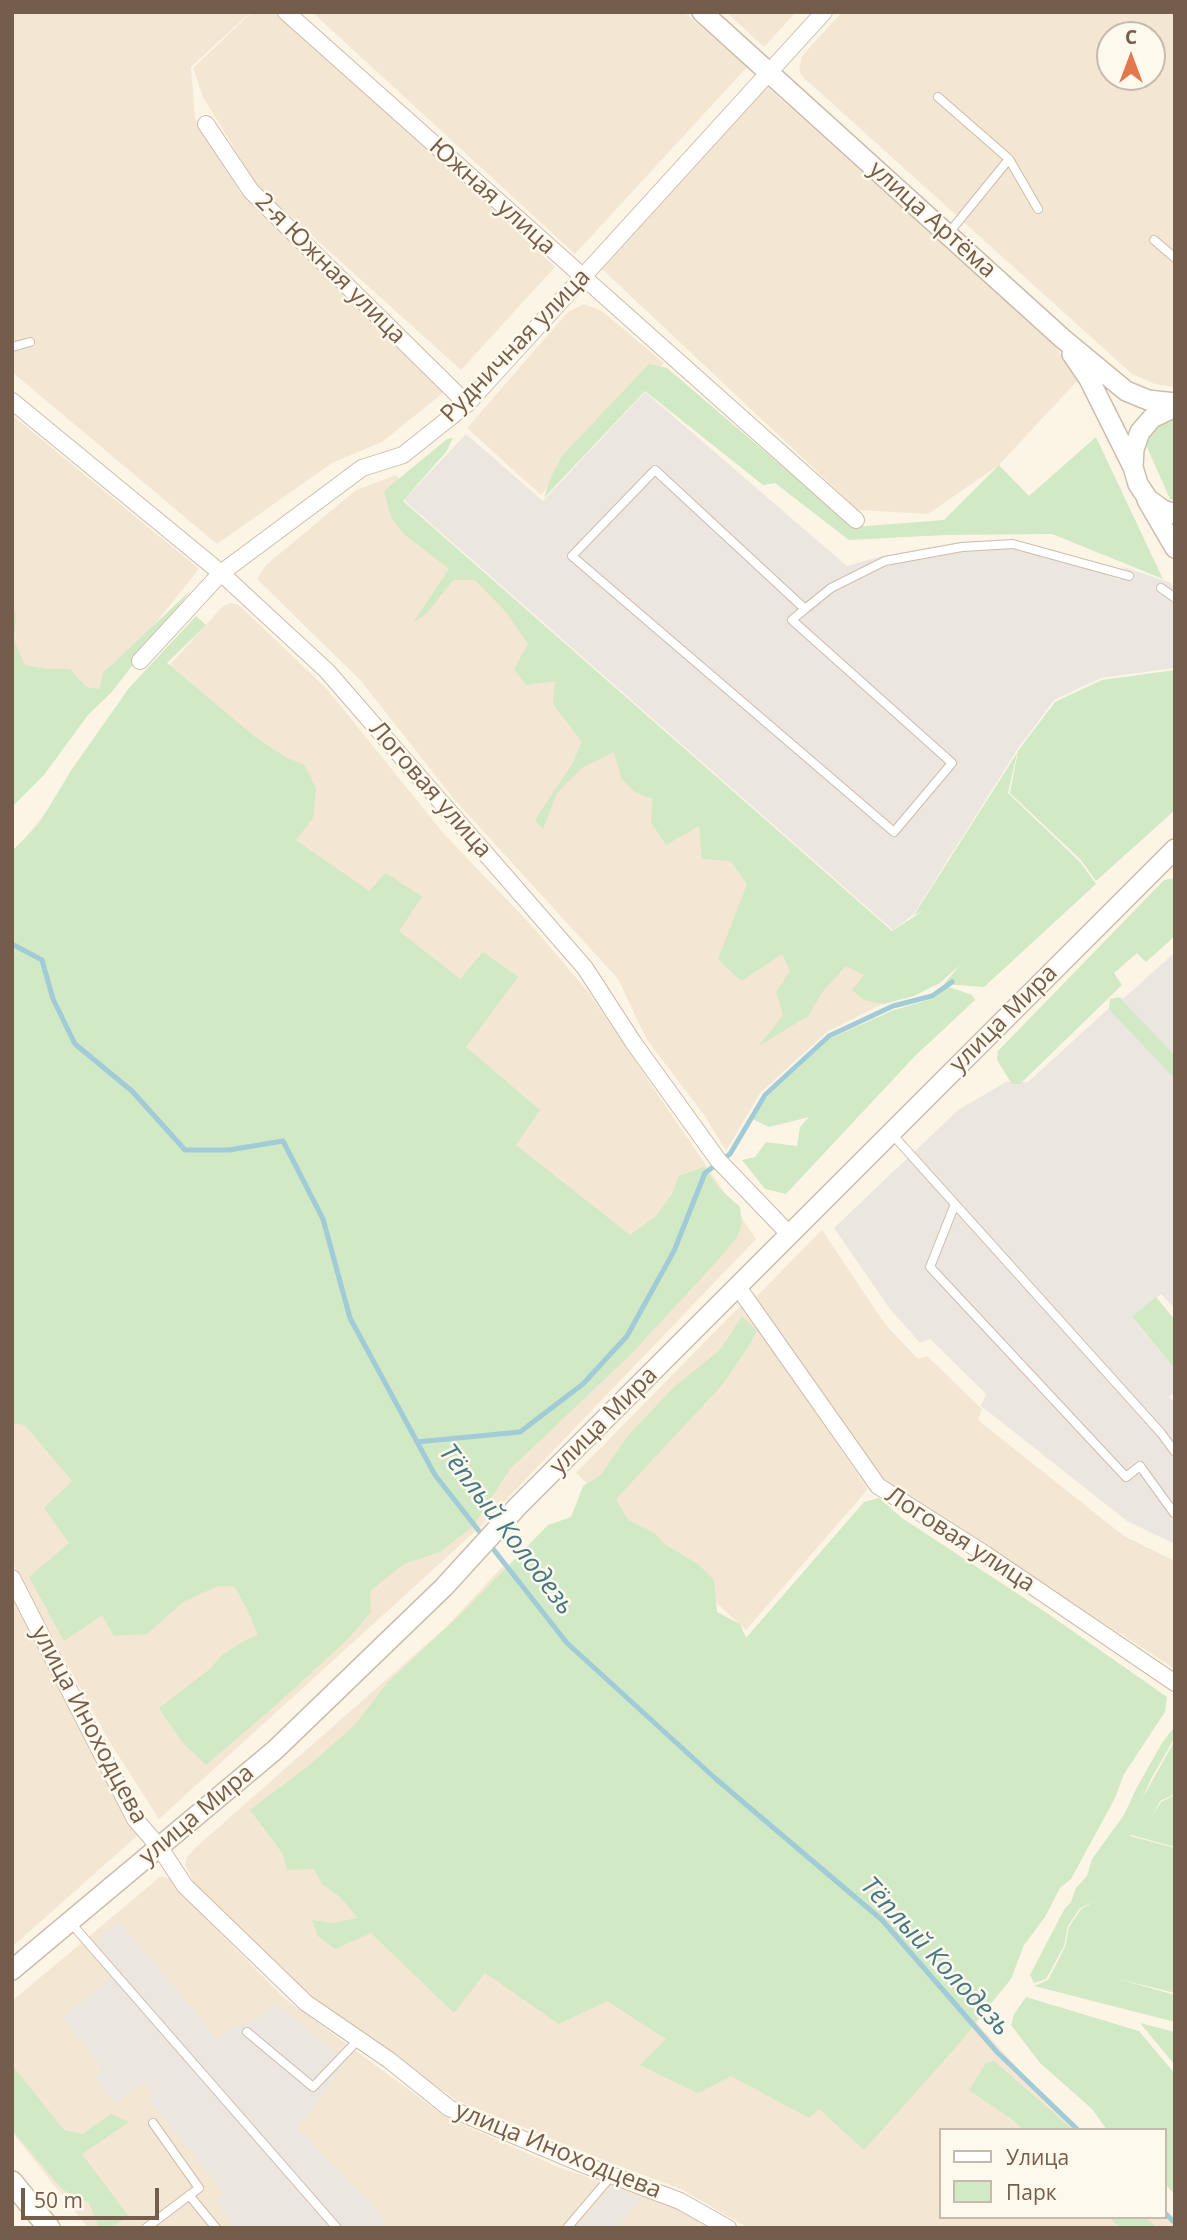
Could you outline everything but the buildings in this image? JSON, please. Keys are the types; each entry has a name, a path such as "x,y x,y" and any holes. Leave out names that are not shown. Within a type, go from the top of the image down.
{"main road":[{"path":"12,2182 49,2228"}],"street":[{"name":"Южная улица","path":"285,12 856,520"},
{"name":"улица Артёма","path":"702,12 1062,338 1126,391 1148,400 1175,405"},
{"name":"Рудничная улица","path":"140,661 221,573 362,468 403,455 467,404 824,12"},
{"name":"2-я Южная улица","path":"206,124 251,191 467,404"},
{"path":"1062,338 1089,379 1148,499 1163,510 1175,514"},
{"name":"Логовая улица","path":"12,401 221,573 327,671 585,968 633,1042 718,1160 789,1234"},
{"name":"улица Артёма","path":"1136,476 1134,449 1140,432 1152,418 1175,405"},
{"path":"1136,476 1175,548"},
{"name":"улица Мира","path":"12,1970 275,1749 444,1587 518,1506 1175,849"},
{"name":"Логовая улица","path":"738,1287 878,1486 985,1554 1175,1683"},
{"name":"улица Иноходцева","path":"12,1578 135,1819 160,1847 185,1886 306,2003 359,2039 449,2108 582,2164 680,2201 728,2228"}],"lane":[{"path":"938,97 1009,159 1038,209"},
{"path":"948,234 1009,159"},
{"path":"1154,240 1175,258"},
{"path":"12,347 30,342"},
{"path":"806,609 655,470 572,556 894,832 952,763 792,621 831,588 886,561 962,547 1013,544 1129,576"},
{"path":"1161,588 1175,598"},
{"path":"890,1132 1161,1433 1175,1452"},
{"path":"955,1204 930,1267 1126,1477 1140,1466 1174,1513"},
{"path":"70,1922 337,2228"},
{"path":"247,2032 313,2087 359,2039"},
{"path":"146,2228 199,2188 153,2123"},
{"path":"567,2228 612,2174"},
{"path":"189,2195 216,2228"}],"shaded area":[{"path":"12,12 251,12 191,67 195,118 240,192 443,393 382,442 332,463 217,544 12,372"},
{"path":"252,12 281,12 555,267 461,370 257,186 203,97 193,68"},
{"path":"312,12 684,12 747,67 575,254"},
{"path":"726,12 796,12 764,47"},
{"path":"842,12 1175,12 1175,387 1155,384 1132,374 803,77 799,70 802,56"},
{"path":"767,87 1054,344 1077,381 999,465 928,514 858,510 602,269"},
{"path":"584,304 602,311 664,363 541,495 467,428 568,312"},
{"path":"645,392 847,566 882,556 959,542 1013,539 1120,580 1124,567 1171,583 1175,590 1175,668 1101,678 1054,700 1017,750 913,915 893,930 404,500 466,434 543,501"},
{"path":"12,415 199,569 93,701 12,665"},
{"path":"396,475 407,487 393,501 925,982 827,1032 761,1092 726,1151 705,1116 647,1040 618,979 453,798 361,681 257,579 266,565 356,490"},
{"path":"231,603 239,605 327,689 444,834 534,928 589,993 756,1239 481,1526 159,1819 109,1741 12,1562 12,854 129,710 223,606"},
{"path":"1175,952 1175,1309 1161,1294 1132,1318 1175,1369 1175,1392 1169,1397 1175,1402 1175,1544 1127,1521 981,1406 986,1394 930,1339 920,1343 890,1309 834,1228 958,1110 1006,1082 1028,1082"},
{"path":"822,1230 885,1324 918,1359 927,1356 982,1409 978,1420 1124,1536 1175,1561 1175,1669 887,1484 754,1299"},
{"path":"741,1305 868,1489 746,1630 576,1473"},
{"path":"503,1566 541,1610 945,1988 1072,2128 939,2128 939,2219 1166,2219 1166,2213 1175,2221 1175,2228 748,2228 681,2189 456,2100 307,1995 196,1887 185,1864 187,1857 447,1626"},
{"path":"12,1594 137,1836 12,1947"},
{"path":"161,1876 170,1879 284,1998 446,2117 558,2167 675,2207 714,2228 88,2228 12,2132 12,2001"},
{"path":"120,1922 218,2040 233,2026 251,2023 274,2003 347,2060 298,2128 386,2221 378,2228 237,2228 215,2201 224,2192 149,2100 154,2094 145,2082 115,2103 95,2077 103,2069 63,2017 119,1970 95,1941"},
{"path":"612,2186 640,2199 616,2228 577,2228"}],"green space":[{"path":"649,364 667,368 853,527 944,520 999,465 1029,496 1096,437 1163,579 1052,534 945,535 849,540 775,483 763,485 645,391 544,498 562,456"},
{"path":"1175,420 1175,502 1170,499 1147,447 1149,433 1156,425"},
{"path":"453,438 446,452 403,501 892,931 923,911 914,915 1017,753 1008,793 1080,862 1096,884 984,987 944,984 961,964 940,983 914,996 884,1004 864,1000 852,990 864,975 846,966 823,991 808,1016 759,1046 783,1015 776,992 790,971 782,954 741,981 718,959 747,884 731,861 702,859 699,826 666,845 651,822 652,799 635,792 621,778 614,752 583,767 557,793 543,829 535,820 572,764 582,742 553,704 555,681 526,685 514,669 528,644 505,611 475,580 453,580 428,612 413,623 449,569 405,535 391,517 384,491 447,439"},
{"path":"191,590 111,693 88,715 44,775 12,807 12,608 16,614 14,640 25,665 70,669 86,687 100,689 103,673"},
{"path":"196,616 206,625 167,663 255,737 287,758 305,765 316,789 313,818 296,840 369,891 386,873 422,897 399,931 460,979 483,952 518,977 466,1047 540,1110 516,1145 630,1235 656,1216 672,1194 679,1176 704,1167 720,1189 740,1207 742,1224 737,1237 718,1260 630,1355 510,1469 473,1526 440,1552 404,1564 370,1591 371,1612 349,1638 206,1765 182,1742 159,1708 210,1669 221,1656 258,1635 234,1586 218,1586 183,1602 147,1634 114,1636 102,1615 64,1641 29,1577 69,1543 44,1508 72,1481 25,1425 12,1423 12,851 38,825 72,769 129,688"},
{"path":"1175,670 1175,810 1096,881 1081,860 1010,793 1018,751 1055,702 1102,680"},
{"path":"1175,878 1175,936 1146,962 1137,953 1114,973 1122,985 1020,1084 1012,1084 997,1060 998,1051 1164,880"},
{"path":"949,987 972,995 975,1000 915,1056 786,1194 765,1189 742,1160 755,1157 766,1142 797,1146 800,1127 809,1117 769,1127 752,1119 767,1097 829,1039 894,1010 932,999"},
{"path":"1119,997 1175,1056 1175,1079 1109,1009 1110,999"},
{"path":"1156,1297 1175,1320 1175,1369 1132,1317"},
{"path":"742,1316 757,1331 722,1385 616,1499 628,1520 655,1533 664,1544 698,1564 714,1580 717,1612 740,1624 746,1638 864,1502 879,1498 902,1518 1044,1611 1167,1697 1165,1712 1124,1774 1115,1798 1071,1879 1060,1888 1045,1917 1024,1945 1011,1979 957,2046 864,2150 819,2109 809,2118 731,2076 698,2093 640,2065 666,2039 607,2001 559,2024 485,1973 454,2013 371,1933 335,1949 318,1936 312,1920 332,1923 358,1918 340,1897 322,1884 314,1869 287,1870 283,1854 250,1810 307,1767 354,1726 389,1681 461,1614 548,1525 571,1517 583,1486 601,1475 627,1437 674,1387 720,1350"},
{"path":"1175,1726 1175,1737 1142,1799 1175,1740 1175,1794 1160,1801 1152,1816 1161,1802 1175,1795 1175,1847 1130,1836 1175,1848 1175,1993 1118,1979 1175,1995 1175,2022 1034,1986 1048,1980 1065,1947 1069,1927 1081,1909 1094,1902 1080,1908 1068,1926 1064,1946 1046,1979 1034,1983 1030,1975 1065,1908 1071,1902 1076,1888 1087,1876 1092,1859 1124,1815 1162,1743"},
{"path":"1026,1997 1139,2031 1175,2074 1175,2195 1166,2185 1166,2128 1106,2128 1092,2109 1040,2063 1011,2025 1014,2014"},
{"path":"1140,2023 1175,2032 1175,2065"},
{"path":"994,2061 1071,2128 1021,2128 969,2090 986,2063"},
{"path":"12,2065 64,2130 83,2134 111,2114 129,2122 82,2154 129,2217 109,2228 99,2228 89,2203 63,2190 12,2130"},
{"path":"1112,2219 1147,2219 1157,2228 1120,2228"}],"waterway":[{"name":"Тёплый Колодезь","path":"12,944 42,960 53,999 75,1044 132,1091 185,1150 229,1150 283,1141 323,1219 350,1318 435,1475 567,1643 716,1779 882,1920 997,2052 1076,2128"},
{"path":"417,1442 520,1432 583,1384 627,1336 674,1251 705,1173 730,1154 765,1095 829,1036 893,1006 932,996 952,982"},
{"name":"Тёплый Колодезь","path":"1166,2214 1175,2223"}]}
